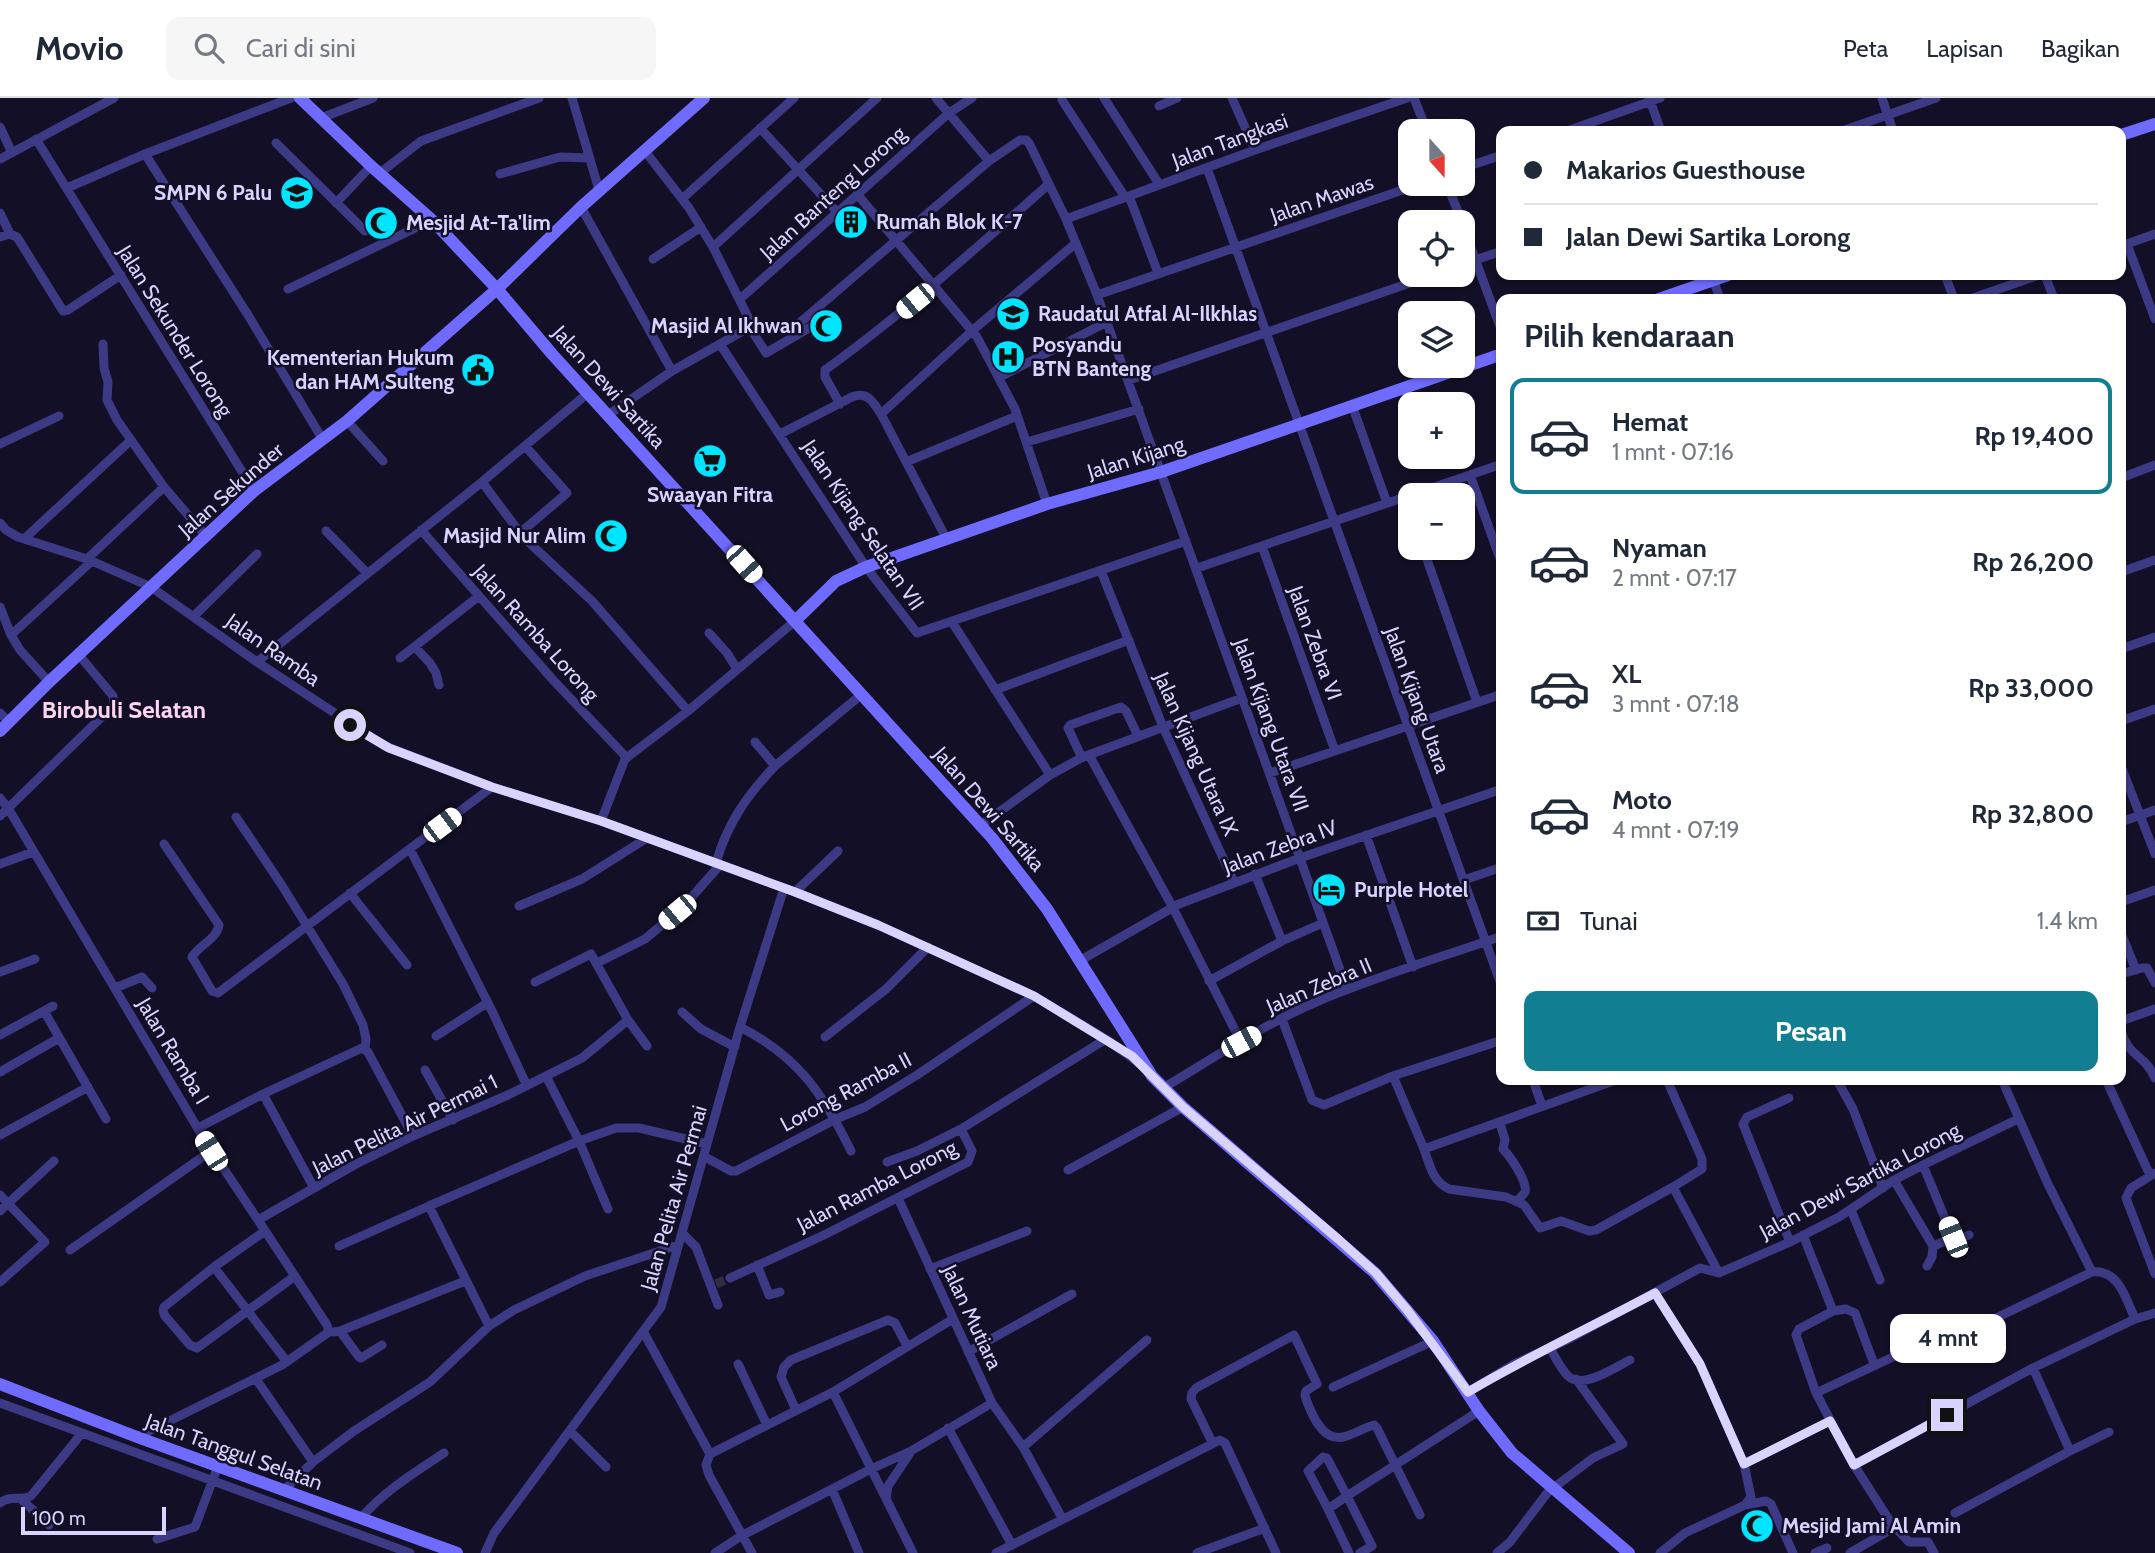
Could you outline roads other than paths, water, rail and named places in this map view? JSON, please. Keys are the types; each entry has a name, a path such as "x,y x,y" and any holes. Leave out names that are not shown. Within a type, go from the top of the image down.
{"street":[{"path":"0,159 114,98"},
{"path":"67,188 145,154 291,98"},
{"name":"Jalan Dewi Sartika","path":"300,98 432,220 497,289 588,394 981,825 1041,900 1081,960 1146,1069 1163,1088 1376,1273 1433,1341 1479,1411 1512,1454 1629,1553"},
{"path":"321,118 373,98"},
{"path":"336,203 375,170 421,141 539,98"},
{"path":"572,98 599,190"},
{"name":"Jalan Sekunder","path":"3,722 79,655 254,491 347,421 497,289 581,206 704,98"},
{"path":"683,198 794,98"},
{"name":"Jalan Banteng Lorong","path":"713,247 877,98"},
{"path":"936,98 989,160"},
{"name":"Jalan Banteng Lorong","path":"740,299 949,113 972,98"},
{"path":"1116,98 1106,101 1159,184"},
{"path":"1159,106 1177,98"},
{"path":"1232,98 1255,150"},
{"name":"Jalan Tangkasi","path":"1066,219 1407,98"},
{"path":"1414,98 1422,119"},
{"path":"1882,98 1891,126"},
{"path":"1856,126 1936,98"},
{"path":"1580,126 1653,99 1660,126"},
{"path":"1062,100 1127,197 1158,273"},
{"path":"2126,133 2155,124"},
{"path":"0,127 12,153"},
{"path":"760,128 837,212"},
{"name":"Jalan Sekunder Lorong","path":"36,139 254,491"},
{"path":"796,326 989,160 1018,141 1026,140 1066,219 1129,380 1399,287"},
{"path":"276,144 365,230"},
{"path":"645,151 683,198 713,247 740,299 749,326 766,353 814,325"},
{"path":"145,154 323,440"},
{"path":"500,174 560,157 590,158"},
{"path":"1475,165 1496,157"},
{"path":"1207,168 1266,334"},
{"path":"841,404 825,377 825,370 857,348 935,285 1049,184"},
{"name":"Jalan Mawas","path":"1097,295 1398,192"},
{"path":"857,194 973,330 1000,377 1017,416 1047,504"},
{"path":"581,206 672,371"},
{"path":"0,214 10,234"},
{"path":"288,289 432,220"},
{"path":"653,259 701,227"},
{"path":"0,237 10,234 17,237 63,311 121,275"},
{"path":"2126,244 2155,234"},
{"path":"881,414 973,330 1076,243"},
{"path":"2126,250 2155,319"},
{"path":"1496,253 1476,260 1496,315"},
{"path":"1671,294 1705,280"},
{"path":"1984,294 2025,280"},
{"path":"1000,377 1107,322"},
{"path":"608,415 672,371 749,326"},
{"name":"Jalan Kijang Utara","path":"1266,334 1496,970"},
{"path":"103,344 104,368 108,382 107,400 130,441 164,487 206,536"},
{"name":"Jalan Kijang Selatan VII","path":"720,344 866,566 915,632 925,632 1186,541"},
{"name":"Jalan Kijang","path":"796,621 836,581 866,566 1047,504 1161,472 1496,356"},
{"name":"Jalan Kijang Utara VII","path":"1129,380 1347,989"},
{"path":"257,662 588,394"},
{"path":"780,434 857,395 870,398 946,538"},
{"path":"1352,405 1387,503"},
{"path":"1027,442 1139,409"},
{"path":"0,444 59,416"},
{"path":"906,462 1017,416"},
{"path":"347,421 383,461"},
{"path":"24,539 130,441"},
{"path":"520,533 567,493 525,446"},
{"path":"1446,483 1496,466"},
{"path":"2126,476 2155,466"},
{"path":"1469,475 1496,548"},
{"path":"482,482 520,533 592,601 688,710"},
{"path":"11,635 164,487"},
{"path":"1197,568 1398,499"},
{"path":"0,523 10,533 24,539 89,560 151,587"},
{"name":"Jalan Ramba Lorong","path":"421,530 627,758"},
{"path":"326,531 367,573"},
{"name":"Jalan Zebra VI","path":"1262,546 1335,751"},
{"path":"194,616 257,554"},
{"path":"1427,560 1477,702"},
{"path":"2126,570 2155,560"},
{"name":"Jalan Kijang Utara IX","path":"1101,571 1163,727 1234,882"},
{"name":"Jalan Ramba","path":"151,587 379,743 492,787 601,821 795,892 928,947 1034,996 1106,1039 1146,1069"},
{"path":"400,658 479,596"},
{"path":"0,607 20,650 49,682"},
{"path":"601,821 627,758 796,621"},
{"path":"952,622 1049,775"},
{"path":"709,633 737,669"},
{"path":"2126,647 2155,637"},
{"path":"995,690 1129,640"},
{"path":"415,647 430,663 439,685"},
{"path":"0,816 114,705 113,696 79,655"},
{"path":"597,963 649,936 682,908 718,864 723,838 751,790 775,766 862,694"},
{"path":"1270,773 1496,696"},
{"path":"981,825 1049,775 1085,756 1242,698"},
{"path":"1138,736 1128,714 1122,708 1070,725 1068,728 1172,906 1241,1042"},
{"path":"2126,719 2155,709"},
{"path":"755,742 775,766"},
{"path":"2126,779 2155,854"},
{"path":"164,844 219,925 218,931 192,957 213,992 223,990 492,787"},
{"name":"Jalan Zebra IV","path":"1081,960 1172,906 1300,858 1496,791"},
{"path":"0,799 33,852 0,864"},
{"path":"2126,820 2155,810"},
{"path":"236,817 307,925 359,1016 364,1031 365,1049 413,1136"},
{"path":"1367,835 1413,967"},
{"path":"519,906 582,879 647,838"},
{"path":"410,849 527,1086"},
{"path":"795,892 838,851"},
{"name":"Jalan Ramba I","path":"33,852 198,1128 358,1049 365,1049"},
{"path":"1464,880 1496,869"},
{"path":"1255,874 1282,941"},
{"name":"Jalan Pelita Air Permai","path":"485,1553 494,1533 661,1307 740,1027 784,888"},
{"path":"2126,900 2155,890"},
{"path":"350,893 407,965"},
{"path":"1209,981 1282,941 1323,923"},
{"name":"Jalan Zebra II","path":"1163,1088 1282,1019 1347,989 1496,938"},
{"path":"2126,945 2136,970"},
{"path":"825,1037 886,989 928,947"},
{"path":"536,982 592,954 628,1020 647,1046"},
{"path":"0,972 35,960"},
{"path":"2126,973 2147,968 2155,983"},
{"path":"115,988 142,977 152,988"},
{"name":"Lorong Ramba II","path":"705,1157 730,1171 736,1171 836,1119 865,1107 1034,996"},
{"path":"436,1036 487,1003"},
{"path":"0,1035 53,1006"},
{"path":"2126,1019 2155,1009"},
{"path":"44,1011 106,1119"},
{"path":"682,1012 701,1029 735,1047"},
{"path":"1282,1019 1312,1100 1324,1105 1393,1076 1496,1042"},
{"name":"Jalan Pelita Air Permai 1","path":"258,1220 413,1136 527,1086 588,1054 628,1020"},
{"path":"740,1027 768,1041 787,1057 819,1092 851,1151"},
{"path":"0,1072 60,1038"},
{"name":"Jalan Ramba Lorong","path":"730,1278 898,1198 970,1160 972,1151 961,1129 1106,1039"},
{"path":"2126,1044 2129,1051 2149,1065 2155,1078"},
{"path":"425,1070 453,1120"},
{"path":"547,1076 608,1209"},
{"path":"1393,1076 1436,1181 1441,1185 1449,1189 1506,1196 1524,1205 1540,1228 1561,1221 1589,1231 1596,1230 1702,1169 1702,1159 1669,1085"},
{"path":"1535,1085 1542,1106"},
{"path":"1424,1149 1602,1085"},
{"path":"1840,1085 1853,1109 1883,1188"},
{"path":"2004,1085 2092,1272"},
{"path":"2108,1085 2153,1174 2131,1188 2126,1198 2155,1274"},
{"path":"0,1135 88,1087"},
{"path":"263,1094 314,1188"},
{"path":"1789,1098 1747,1116 1743,1124 1790,1242"},
{"path":"1068,1170 1183,1107"},
{"name":"Jalan Dewi Sartika Lorong","path":"1468,1392 1514,1364 1550,1348 1700,1268 1719,1273 1790,1242 1851,1210 1894,1180 2018,1119"},
{"path":"1500,1123 1505,1140 1503,1149 1511,1158 1525,1185 1525,1192 1517,1201"},
{"path":"198,1128 329,1332"},
{"path":"339,1246 579,1141 616,1128 637,1128 707,1144"},
{"path":"887,1162 917,1151 961,1129"},
{"path":"70,1250 211,1151"},
{"path":"0,1211 54,1161"},
{"path":"1923,1165 1953,1237"},
{"path":"1894,1180 1933,1246 1932,1257 1927,1266"},
{"path":"1673,1187 1719,1273"},
{"path":"0,1195 45,1242 0,1282"},
{"name":"Jalan Mutiara","path":"898,1198 992,1403 1023,1447 1062,1518"},
{"path":"429,1206 489,1326"},
{"path":"1851,1210 1880,1280"},
{"path":"265,1231 164,1307 165,1316 194,1348 295,1276"},
{"path":"930,1269 1027,1231"},
{"path":"682,1233 696,1247 718,1305"},
{"path":"1803,1235 1832,1311"},
{"path":"1933,1246 1953,1237 1960,1239 1969,1235"},
{"path":"283,1491 313,1462 354,1431 430,1382 489,1326 572,1281 678,1245"},
{"path":"757,1265 768,1294 780,1292"},
{"path":"214,1267 287,1362"},
{"path":"1816,1392 1874,1364 1996,1318 2092,1272 2104,1272 2113,1276 2136,1319"},
{"path":"137,1437 256,1379 287,1362 329,1332 340,1331 465,1281"},
{"path":"1655,1293 1700,1364 1744,1464 1751,1497 1745,1506"},
{"path":"968,1352 1072,1294"},
{"path":"1874,1364 1855,1313 1846,1309 1832,1311 1796,1332 1816,1392 1854,1465 1895,1527 1909,1542 1928,1542 1934,1553"},
{"path":"1854,1465 2033,1368 2136,1319 2155,1313"},
{"path":"752,1553 709,1475 706,1465 710,1454 833,1392 953,1319"},
{"path":"796,1410 781,1377 784,1367 791,1360 888,1320 895,1322 906,1346"},
{"path":"340,1331 359,1357 382,1345"},
{"path":"644,1333 710,1454"},
{"path":"1216,1441 1191,1399 1192,1393 1196,1388 1294,1335 1317,1384 1306,1391 1304,1396 1322,1430 1328,1435 1340,1438 1374,1425 1380,1431 1420,1515"},
{"path":"1023,1447 1147,1340"},
{"path":"1333,1387 1433,1341"},
{"path":"1550,1348 1570,1377 1581,1381 1630,1360"},
{"path":"738,1364 766,1425"},
{"path":"2033,1368 2070,1451"},
{"path":"256,1379 313,1462"},
{"path":"1497,1553 1510,1542 1551,1489 1593,1458 1623,1444 1576,1380"},
{"name":"Jalan Tanggul Selatan","path":"0,1384 283,1491 457,1553"},
{"path":"833,1392 913,1553"},
{"name":"Jalan Tanggul Selatan","path":"0,1403 410,1553"},
{"path":"715,1553 741,1536 911,1451 992,1403"},
{"path":"1328,1509 1479,1411"},
{"path":"1744,1464 1830,1421"},
{"path":"948,1428 1012,1545"},
{"path":"570,1431 606,1467"},
{"path":"1955,1513 2109,1432"},
{"path":"0,1503 10,1497 21,1499 36,1492 82,1433"},
{"path":"996,1553 1216,1441 1226,1443 1276,1553"},
{"path":"886,1500 888,1486 911,1451"},
{"path":"345,1529 393,1487 444,1453"},
{"path":"1349,1553 1308,1471 1323,1457 1327,1458 1374,1549 1360,1553"},
{"path":"157,1539 195,1527 218,1466"},
{"path":"832,1489 859,1553"},
{"path":"21,1499 49,1525"},
{"path":"1660,1553 1685,1533 1745,1506 1766,1501 1771,1504 1792,1553"},
{"path":"1850,1553 1895,1527"},
{"path":"1197,1553 1265,1528"},
{"path":"1815,1553 1827,1548"}],"tunnel":[{"path":"716,1284 730,1278"}],"place":[{"name":"SMPN 6 Palu","path":"297,193"},
{"name":"Rumah Blok K-7","path":"851,222"},
{"name":"Mesjid At-Ta'lim","path":"381,223"},
{"name":"Raudatul Atfal Al-Ilkhlas","path":"1013,314"},
{"name":"Masjid Al Ikhwan","path":"826,326"},
{"name":"Posyandu BTN Banteng","path":"1008,357"},
{"name":"Kementerian Hukum dan HAM Sulteng","path":"478,370"},
{"name":"Swaayan Fitra","path":"710,461"},
{"name":"Masjid Nur Alim","path":"611,536"},
{"name":"Purple Hotel","path":"1329,890"},
{"name":"Mesjid Jami Al Amin","path":"1757,1526"}],"district":[{"name":"Birobuli Selatan","path":"124,710"}]}
